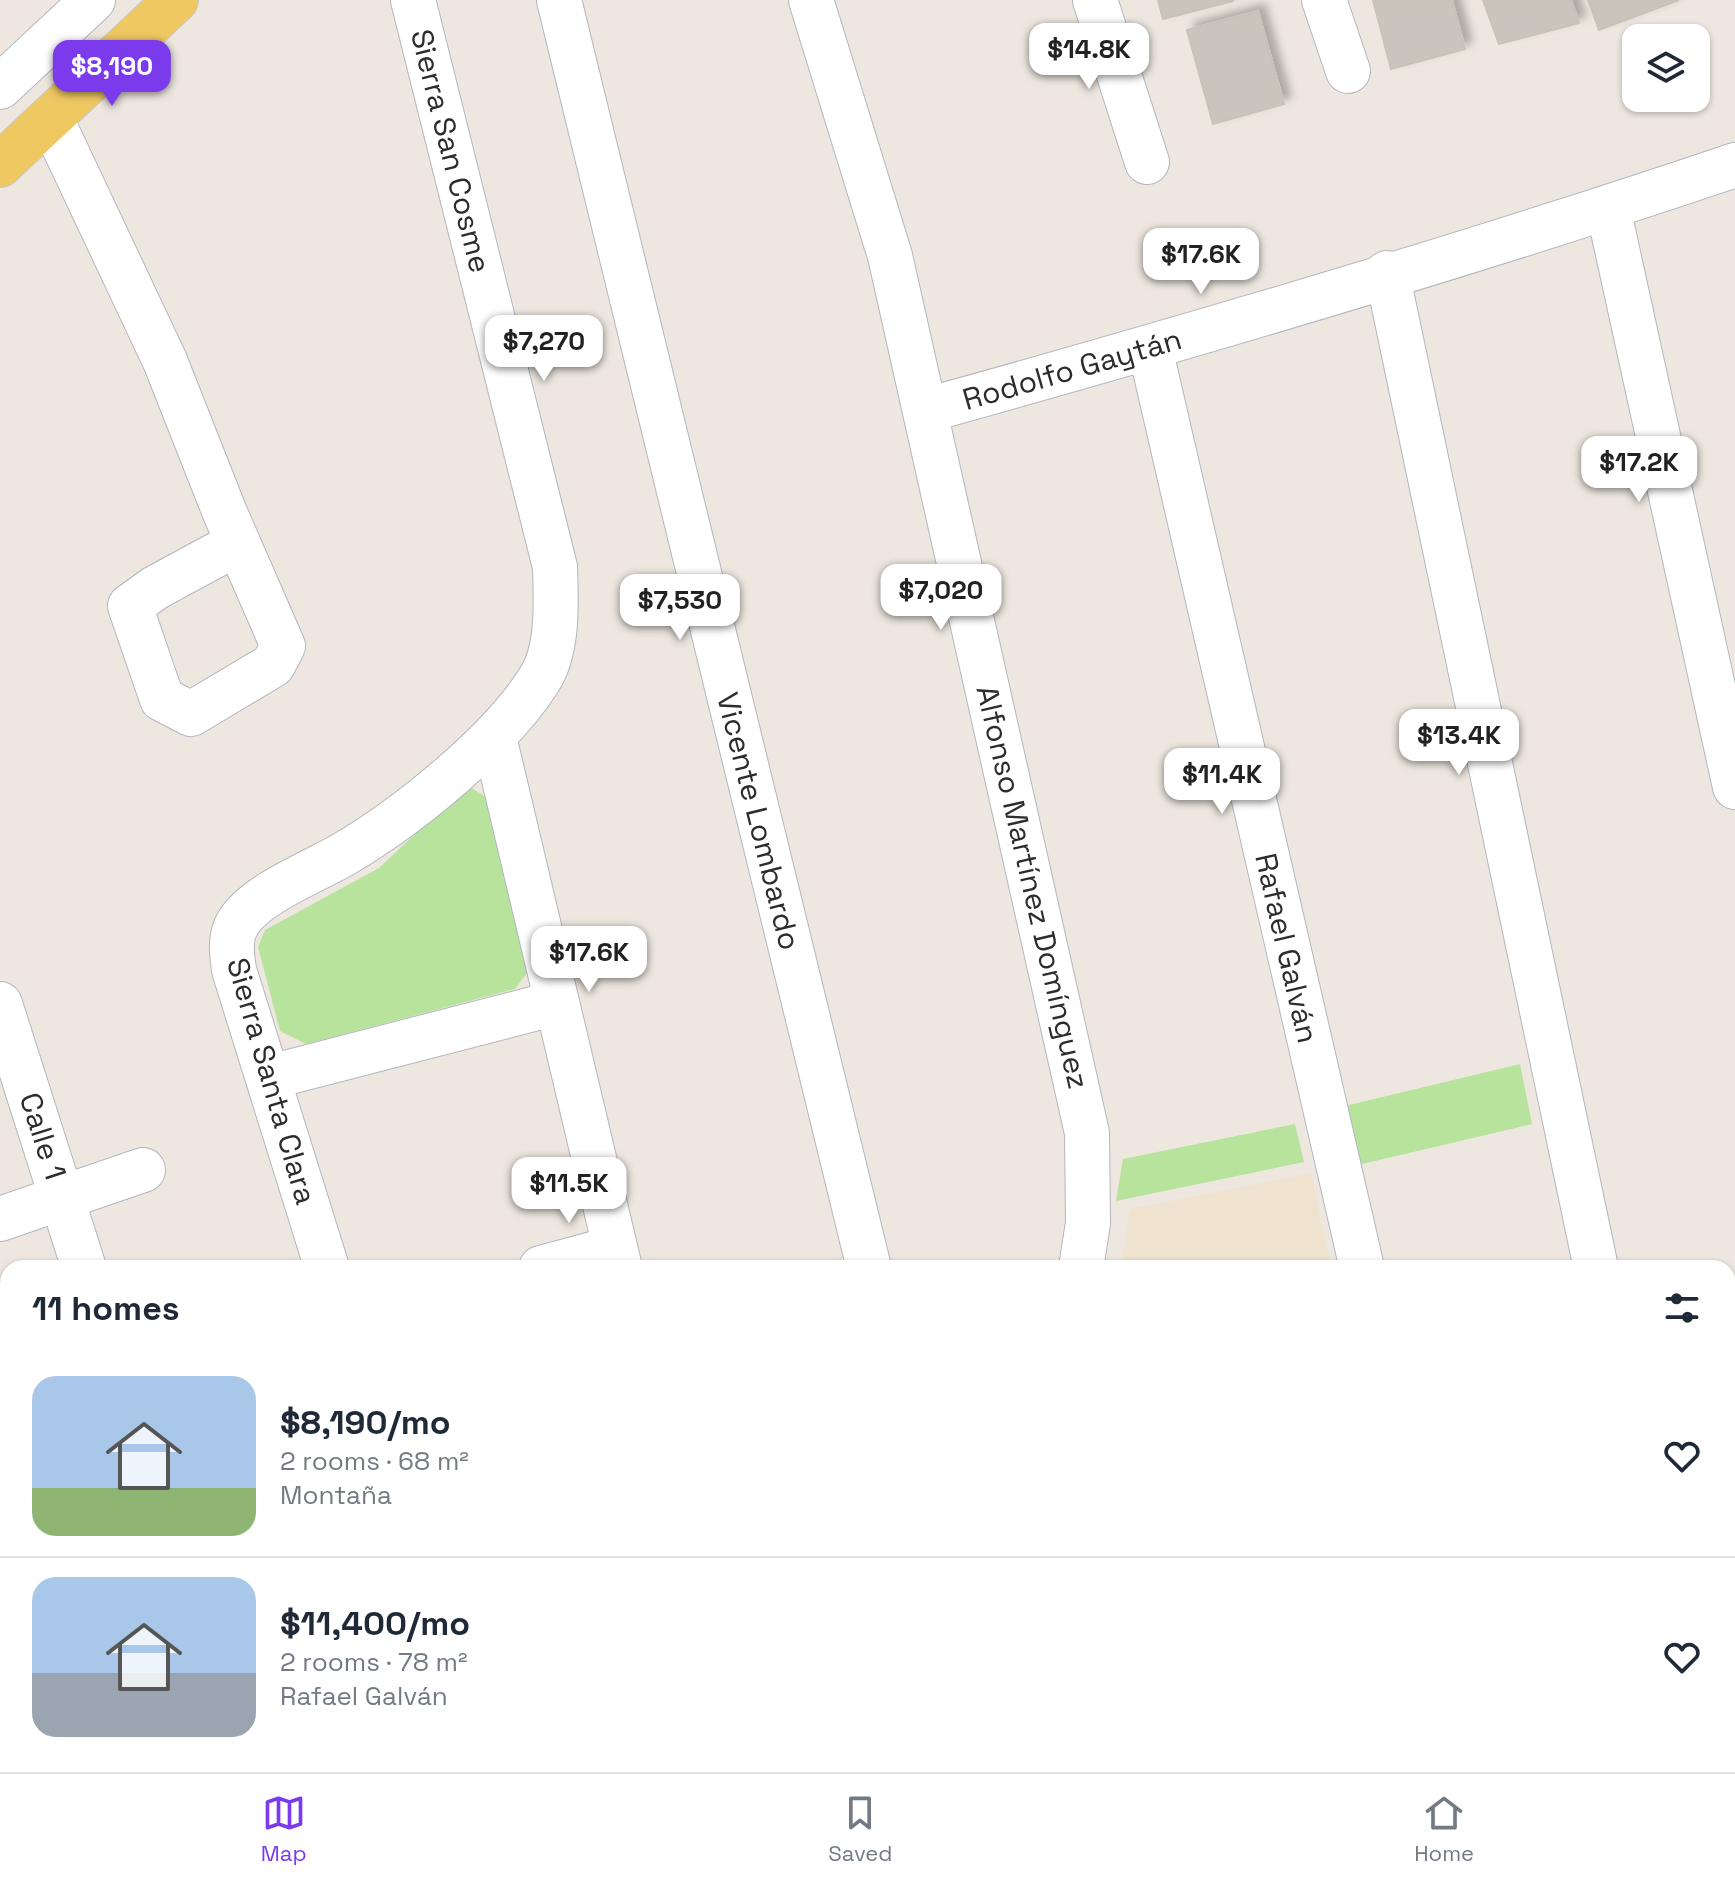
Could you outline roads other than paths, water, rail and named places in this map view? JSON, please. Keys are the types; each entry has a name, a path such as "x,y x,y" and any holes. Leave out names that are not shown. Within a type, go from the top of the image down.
{"main road":[{"path":"0,165 176,0"}],"street":[{"name":"Vicente Lombardo","path":"559,0 867,1260"},
{"name":"Alfonso Martínez Domínguez","path":"811,0 890,256 1087,1133 1088,1223 1082,1260"},
{"path":"1095,0 1147,162"},
{"path":"1324,0 1348,71"},
{"name":"Sierra San Cosme","path":"413,1 555,567 552,638 541,678 494,737"},
{"path":"0,87 68,9"},
{"path":"51,119 165,361 238,543"},
{"name":"Rodolfo Gaytán","path":"927,410 1150,348 1387,273 1608,208 1735,165"},
{"path":"1608,208 1735,787"},
{"path":"1387,273 1594,1260"},
{"name":"Rafael Galván","path":"1150,348 1360,1260"},
{"path":"494,737 617,1258"},
{"name":"Sierra Santa Clara","path":"325,1260 270,1077 234,970 231,948 237,924 254,905 348,852 494,737"},
{"path":"270,1077 556,1003"},
{"name":"Calle 1","path":"0,1004 82,1260"},
{"path":"0,1219 143,1170"}]}
